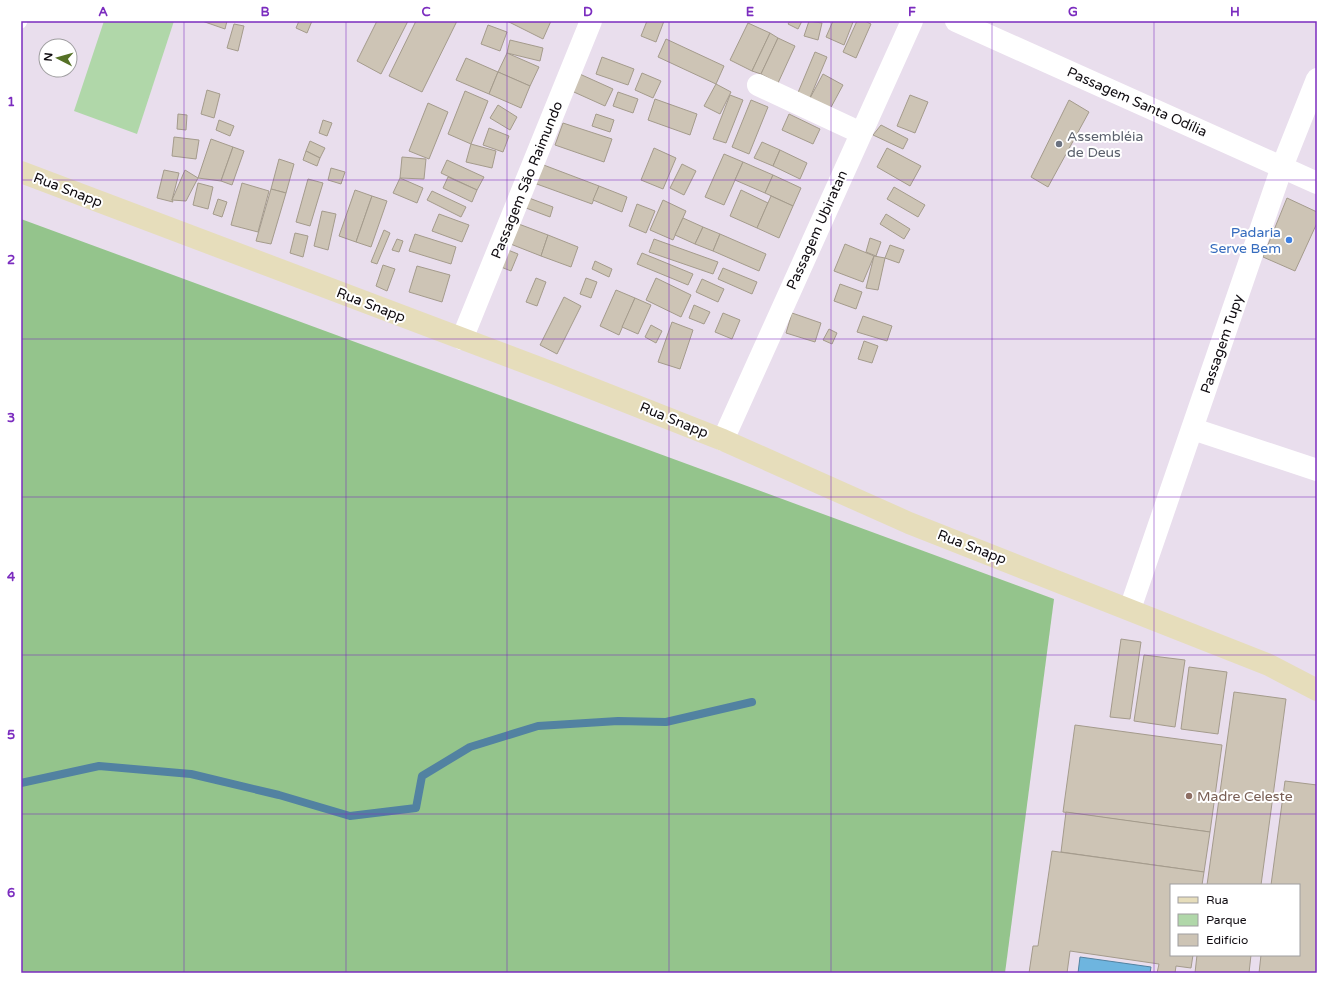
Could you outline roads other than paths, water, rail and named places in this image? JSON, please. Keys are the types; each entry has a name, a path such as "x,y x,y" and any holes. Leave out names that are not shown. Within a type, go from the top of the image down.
{"main road":[{"name":"Rua Snapp","path":"21,172 553,373 723,440 909,523 1269,665 1317,690"}],"street":[{"name":"Passagem São Raimundo","path":"462,339 591,21"},
{"name":"Passagem Ubiratan","path":"723,440 860,133 912,21"},
{"name":"Passagem Santa Odília","path":"956,21 1317,184"},
{"name":"Passagem Tupy","path":"1130,609 1282,167 1317,79"},
{"path":"758,85 860,133"},
{"path":"1193,429 1317,470"}],"water":[{"path":"1080,957 1151,967 1150,973 1078,973"}],"waterway":[{"path":"21,783 99,766 191,774 279,795 350,816 416,808 422,776 470,747 538,726 618,721 666,722 752,702"}],"place":[{"name":"Assembléia de Deus","path":"1059,144"},
{"name":"Padaria Serve Bem","path":"1289,240"},
{"name":"Madre Celeste","path":"1189,796"}]}
